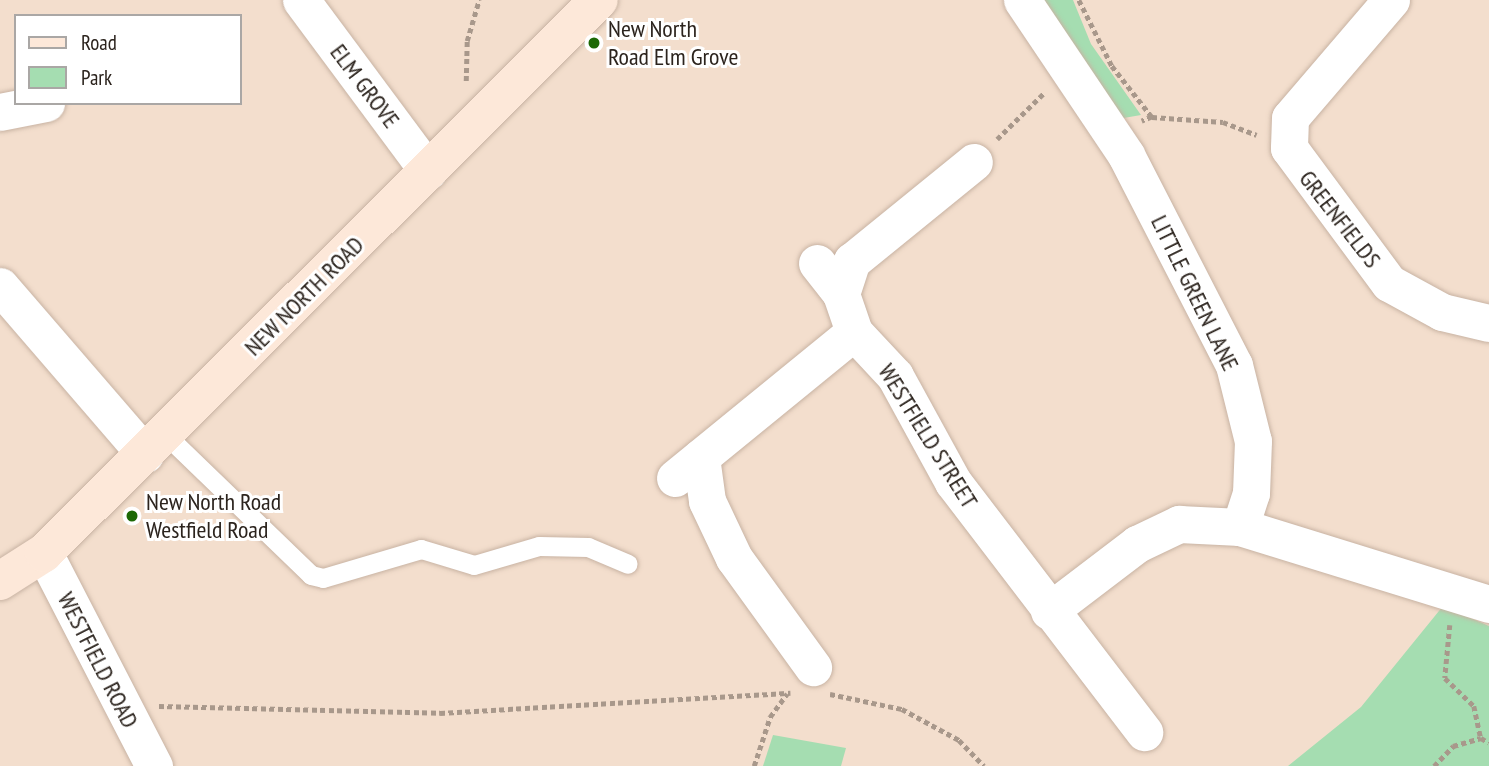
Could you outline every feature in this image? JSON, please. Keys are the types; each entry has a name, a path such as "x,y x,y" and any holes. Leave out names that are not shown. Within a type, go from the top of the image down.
{"main road":[{"name":"NEW NORTH ROAD","path":"0,581 44,553 599,0"}],"street":[{"name":"ELM GROVE","path":"301,0 428,171"},
{"name":"LITTLE GREEN LANE","path":"1022,0 1126,155 1234,365 1253,441 1251,493 1240,527"},
{"name":"GREENFIELDS","path":"1391,0 1290,118 1289,148 1389,283 1442,312 1489,323"},
{"path":"0,112 36,105"},
{"path":"841,294 852,261 974,162"},
{"name":"WESTFIELD STREET","path":"817,263 841,294 854,332 895,376 953,482 1144,732"},
{"path":"4,299 155,444"},
{"path":"810,684 734,558 688,468 854,332"},
{"path":"1049,611 1137,544 1179,524 1240,527 1475,599"},
{"name":"WESTFIELD ROAD","path":"44,553 117,705 154,766"}],"lane":[{"path":"155,444 312,575 323,578 421,549 474,565 539,546 588,547 628,564"}],"path":[{"path":"466,134 467,41 479,0"},
{"path":"974,162 1068,69"},
{"path":"1152,117 1223,122 1289,148"},
{"path":"1475,599 1450,628 1445,678 1474,706 1481,738 1489,743"},
{"path":"117,705 440,713 787,694 810,684 902,709 959,740 984,766"},
{"path":"754,766 770,717 787,694"},
{"path":"1434,766 1453,746 1481,738"}],"green space":[{"path":"1040,0 1073,0 1091,44 1141,115 1118,119"},
{"path":"1443,606 1489,626 1489,766 1288,766 1361,707"},
{"path":"773,735 846,748 841,766 763,766"}],"place":[{"name":"New North Road Elm Grove","path":"594,43"},
{"name":"New North Road Westfield Road","path":"132,516"}]}
